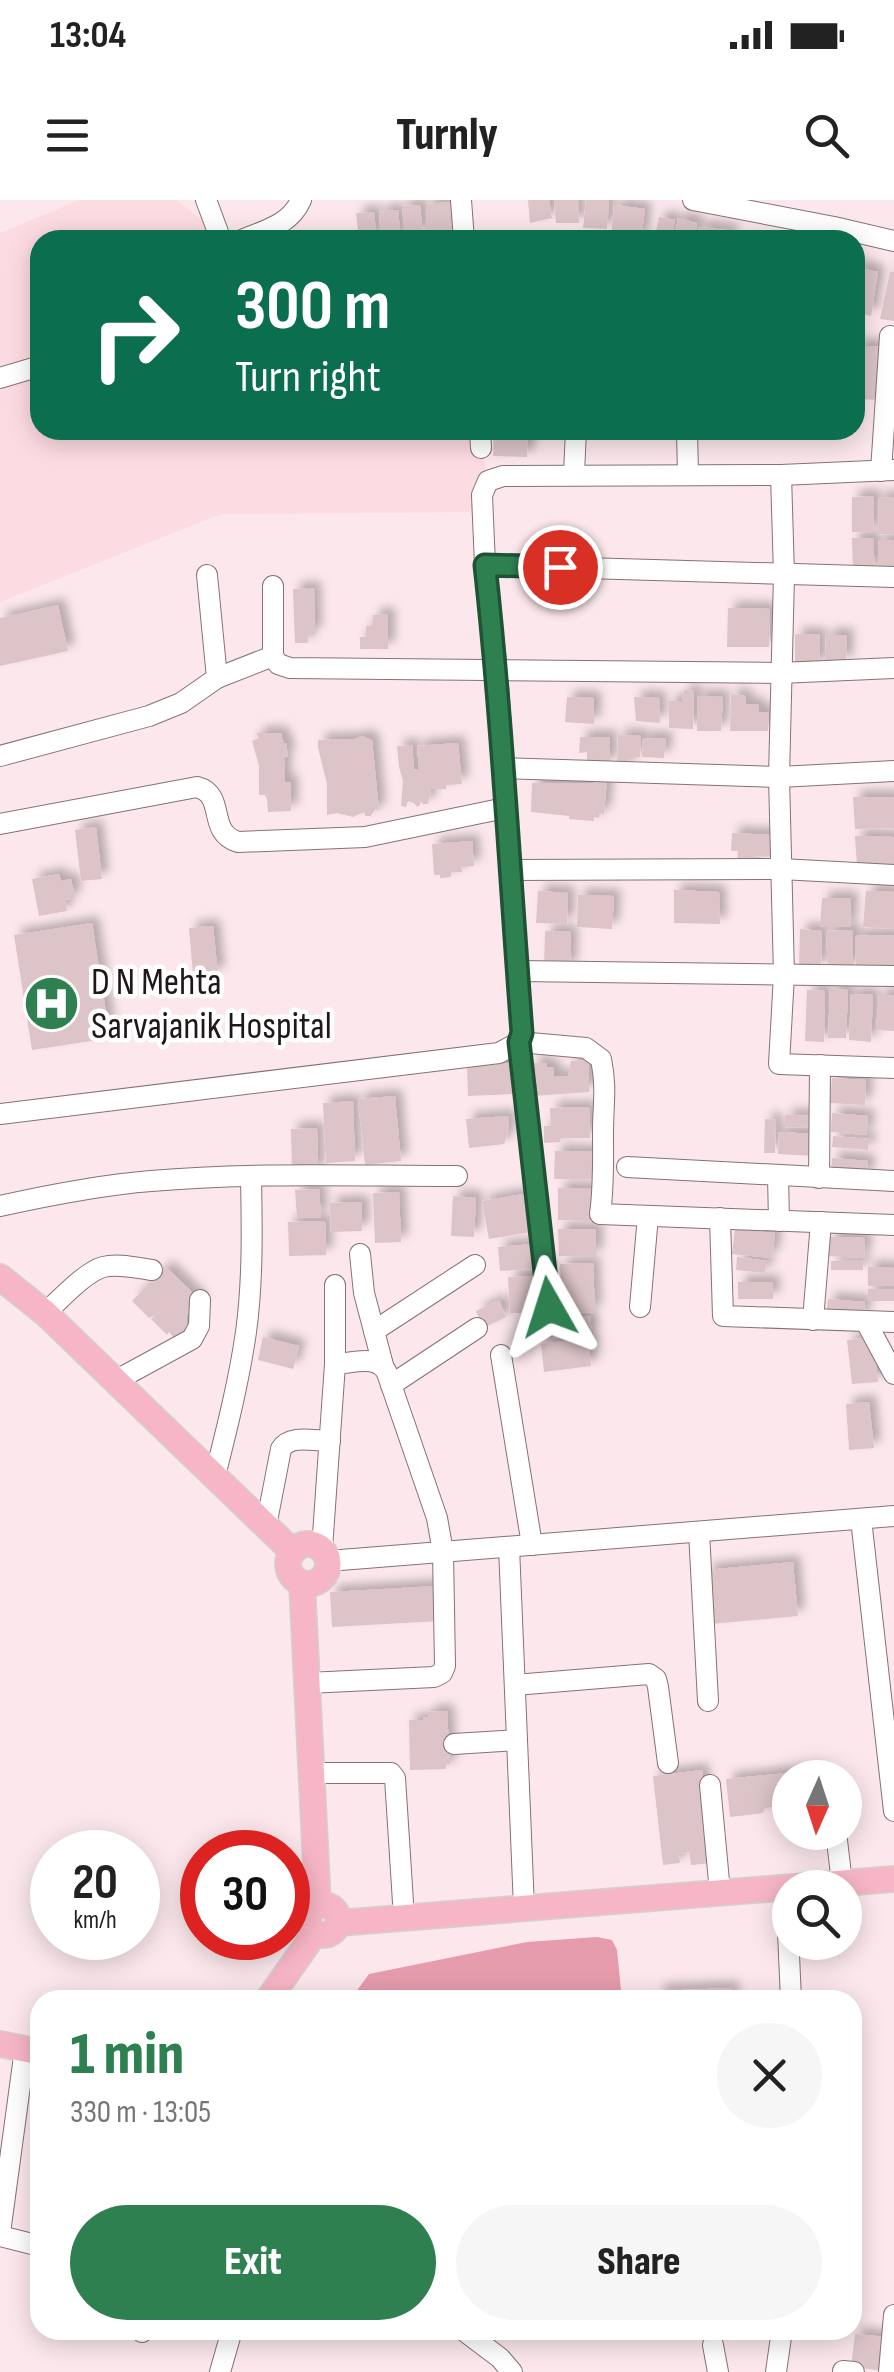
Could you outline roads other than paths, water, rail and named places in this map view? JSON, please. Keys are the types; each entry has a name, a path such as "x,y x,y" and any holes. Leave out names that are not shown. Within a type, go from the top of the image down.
{"main road":[{"path":"0,1277 45,1313 293,1552"},
{"path":"304,1545 316,1546 325,1555 328,1567 322,1579 302,1583 292,1575 293,1552 304,1545"},
{"path":"276,1990 337,1914 332,1907 318,1904 302,1583"},
{"path":"862,1881 894,1879"},
{"path":"326,1928 404,1918 772,1888"}],"street":[{"path":"206,200 217,230"},
{"path":"267,230 284,223 301,200"},
{"path":"461,200 463,230"},
{"path":"692,200 850,230"},
{"path":"865,234 894,241"},
{"path":"549,1307 519,1042 522,1033 518,971 482,495 488,481 504,476 888,471 890,336"},
{"path":"0,378 30,369"},
{"path":"574,474 576,440"},
{"path":"688,440 688,475"},
{"path":"780,474 784,575 778,778 784,975 779,1064 894,1068"},
{"path":"485,565 894,577"},
{"path":"206,576 217,678"},
{"path":"273,586 273,656 278,664 290,668 780,673 894,668"},
{"path":"0,756 149,716 181,704 217,678 273,656"},
{"path":"502,768 778,778 894,771"},
{"path":"0,824 196,787 206,790 212,798 227,838 238,842 365,837 505,808"},
{"path":"509,870 781,868 894,875"},
{"path":"518,971 894,976"},
{"path":"0,1114 499,1053 519,1042 586,1048 601,1059 606,1092 600,1214 894,1225"},
{"path":"819,1178 820,1065"},
{"path":"627,1167 894,1181"},
{"path":"0,1206 150,1181 457,1176"},
{"path":"778,1176 779,1221"},
{"path":"214,1476 233,1404 246,1329 252,1253 251,1177"},
{"path":"640,1307 648,1216"},
{"path":"720,1218 723,1316 894,1322"},
{"path":"813,1320 821,1222"},
{"path":"307,1683 434,1677 445,1666 442,1552 434,1505 374,1331 364,1293 360,1254"},
{"path":"374,1331 475,1266"},
{"path":"45,1313 102,1267 152,1270"},
{"path":"335,1285 325,1555 442,1552 894,1516"},
{"path":"115,1380 192,1339 199,1326 200,1300"},
{"path":"866,1322 894,1374"},
{"path":"387,1375 476,1328"},
{"path":"501,1355 532,1545"},
{"path":"335,1364 377,1361 387,1375"},
{"path":"266,1526 284,1442 330,1441"},
{"path":"861,1519 894,1811"},
{"path":"699,1532 708,1701"},
{"path":"508,1547 524,1908"},
{"path":"514,1686 649,1674 658,1687 668,1762"},
{"path":"454,1744 517,1740"},
{"path":"312,1773 391,1773 396,1778 404,1918"},
{"path":"710,1785 720,1892"},
{"path":"789,1960 791,1990"},
{"path":"22,2048 0,2234 30,2243"},
{"path":"889,2372 894,2315"},
{"path":"220,2372 229,2340"},
{"path":"476,2340 512,2372"},
{"path":"776,2372 781,2340"},
{"path":"713,2345 718,2372"}],"place":[{"name":"D N Mehta Sarvajanik Hospital","path":"52,1004"}]}
